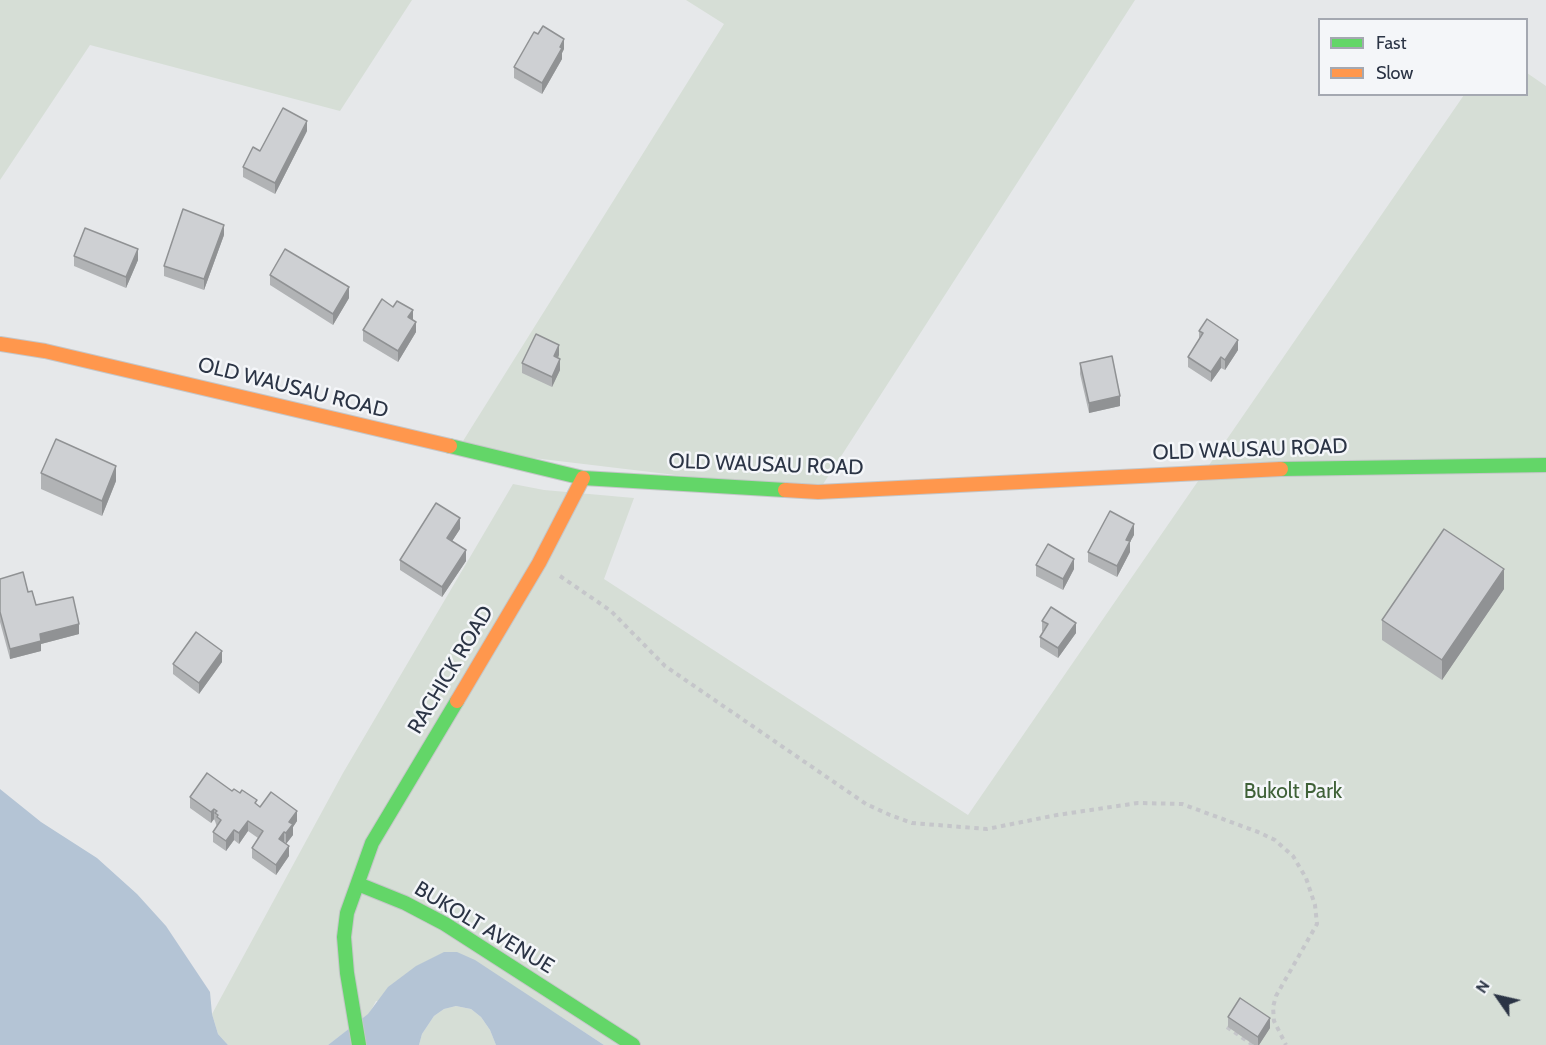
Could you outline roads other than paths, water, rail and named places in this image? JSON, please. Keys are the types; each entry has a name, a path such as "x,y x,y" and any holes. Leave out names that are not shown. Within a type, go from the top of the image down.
{"street":[{"name":"OLD WAUSAU ROAD","path":"0,344 45,351 230,393 583,478 818,492 1311,467 1546,465"},
{"name":"RACHICK ROAD","path":"358,884 372,843 539,563 583,478"},
{"path":"358,884 347,913 344,937 347,973 359,1045"},
{"name":"BUKOLT AVENUE","path":"358,884 405,903 445,924 633,1045"}],"water":[{"path":"0,789 41,822 97,858 137,894 166,926 210,992 212,1014 218,1034 228,1045 0,1045"},
{"path":"444,952 457,952 475,960 604,1045 496,1045 481,1017 471,1009 456,1006 444,1009 434,1016 422,1034 419,1045 328,1045 368,1014 388,987 416,966"}],"park label":[{"name":"Bukolt Park","path":"1293,792"}]}
